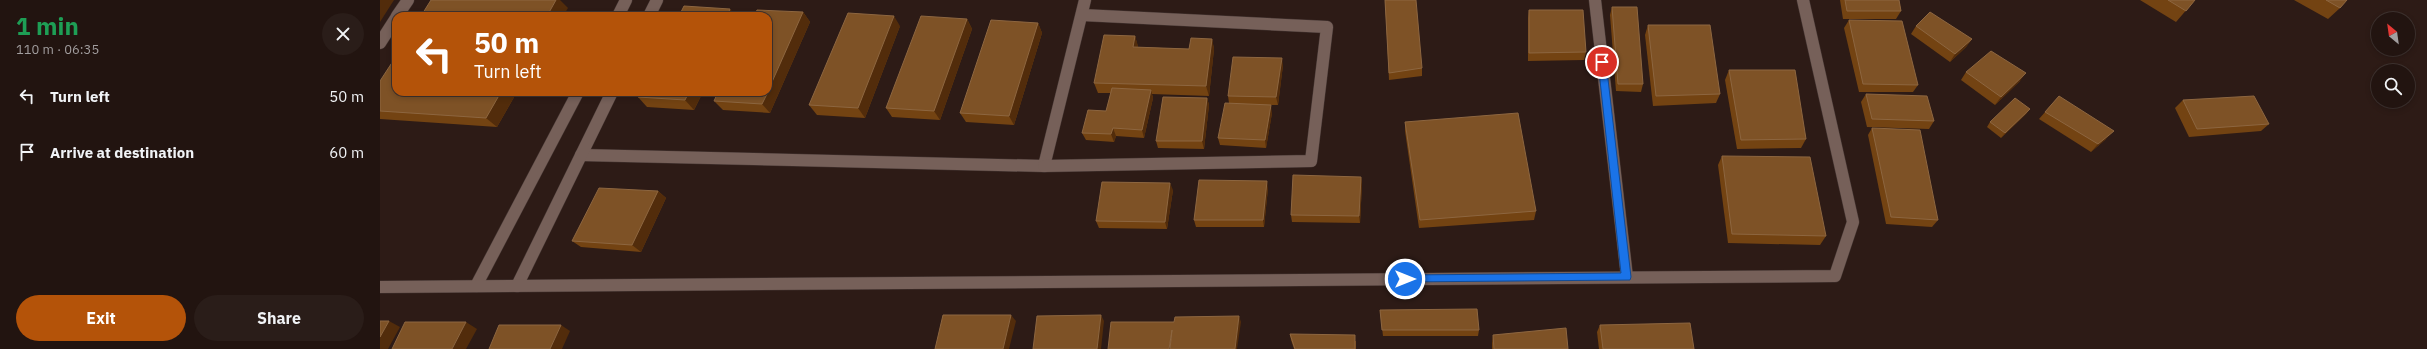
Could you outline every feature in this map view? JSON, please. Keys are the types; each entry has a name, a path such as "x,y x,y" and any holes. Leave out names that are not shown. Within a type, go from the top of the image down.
{"street":[{"path":"400,12 408,0"},
{"path":"620,12 626,0"},
{"path":"651,12 657,0"},
{"path":"1044,166 1085,0"},
{"path":"1595,0 1627,277"},
{"path":"380,287 1835,276 1853,222 1804,0"},
{"path":"581,155 1044,166 1311,161 1327,27 1082,15"},
{"path":"380,43 392,25"},
{"path":"476,286 576,96"},
{"path":"517,286 610,96"}],"building":[{"path":"431,0 556,0 549,12 424,12"},
{"path":"1385,0 1416,0 1422,68 1389,73"},
{"path":"1845,0 1899,0 1901,11 1847,11"},
{"path":"2168,0 2195,0 2186,11"},
{"path":"2326,0 2347,0 2340,8"},
{"path":"684,6 730,9 729,12 681,12"},
{"path":"1612,7 1637,7 1643,84 1618,84"},
{"path":"757,10 803,12 772,82 772,12 756,12"},
{"path":"1529,10 1583,10 1586,52 1529,53"},
{"path":"1930,12 1972,39 1955,54 1916,26"},
{"path":"848,13 894,16 858,108 809,105"},
{"path":"921,16 967,19 934,111 886,108"},
{"path":"991,20 1038,23 1009,116 960,113"},
{"path":"1849,20 1902,21 1918,85 1863,84"},
{"path":"1648,25 1710,25 1720,94 1656,96"},
{"path":"1104,35 1135,36 1133,47 1189,49 1191,38 1212,39 1206,86 1094,83"},
{"path":"1991,51 2026,73 2001,97 1966,72"},
{"path":"1233,57 1282,58 1276,97 1228,96"},
{"path":"392,63 392,96 499,96 486,118 380,111 380,81"},
{"path":"1729,70 1795,70 1806,139 1741,140"},
{"path":"1112,88 1151,90 1142,130 1113,128 1111,134 1082,133 1088,110 1106,111"},
{"path":"1866,94 1927,96 1934,121 1872,119"},
{"path":"638,96 687,96 685,100"},
{"path":"716,96 766,96 762,104 714,101"},
{"path":"2059,96 2114,131 2098,144 2045,112"},
{"path":"2254,96 2269,124 2197,129 2183,100"},
{"path":"1163,97 1207,98 1202,141 1156,141"},
{"path":"2015,98 2030,109 2005,133 1990,122"},
{"path":"1225,103 1271,105 1265,140 1218,138"},
{"path":"1518,113 1536,211 1420,220 1405,122"},
{"path":"1872,128 1920,130 1938,220 1891,217"},
{"path":"1722,156 1810,157 1826,236 1732,234"},
{"path":"1293,175 1361,177 1359,216 1291,215"},
{"path":"1199,180 1267,181 1263,220 1194,220"},
{"path":"1102,182 1170,183 1165,222 1096,221"},
{"path":"599,188 658,191 632,245 572,241"},
{"path":"1477,309 1479,330 1382,330 1380,310"},
{"path":"943,315 1011,315 1003,349 935,349"},
{"path":"1101,315 1097,349 1033,349 1037,316"},
{"path":"1239,316 1235,349 1170,349 1172,330 1169,349 1108,349 1111,322 1174,322 1175,317"},
{"path":"380,321 389,321 380,337"},
{"path":"405,322 466,322 452,349 392,349"},
{"path":"1690,323 1694,349 1603,349 1600,325"},
{"path":"499,325 561,325 550,349 489,349"},
{"path":"1566,328 1568,349 1494,349 1493,335"},
{"path":"1290,334 1355,335 1355,349 1295,349"}],"route":[{"path":"1405,279 1627,277 1602,62"}]}
